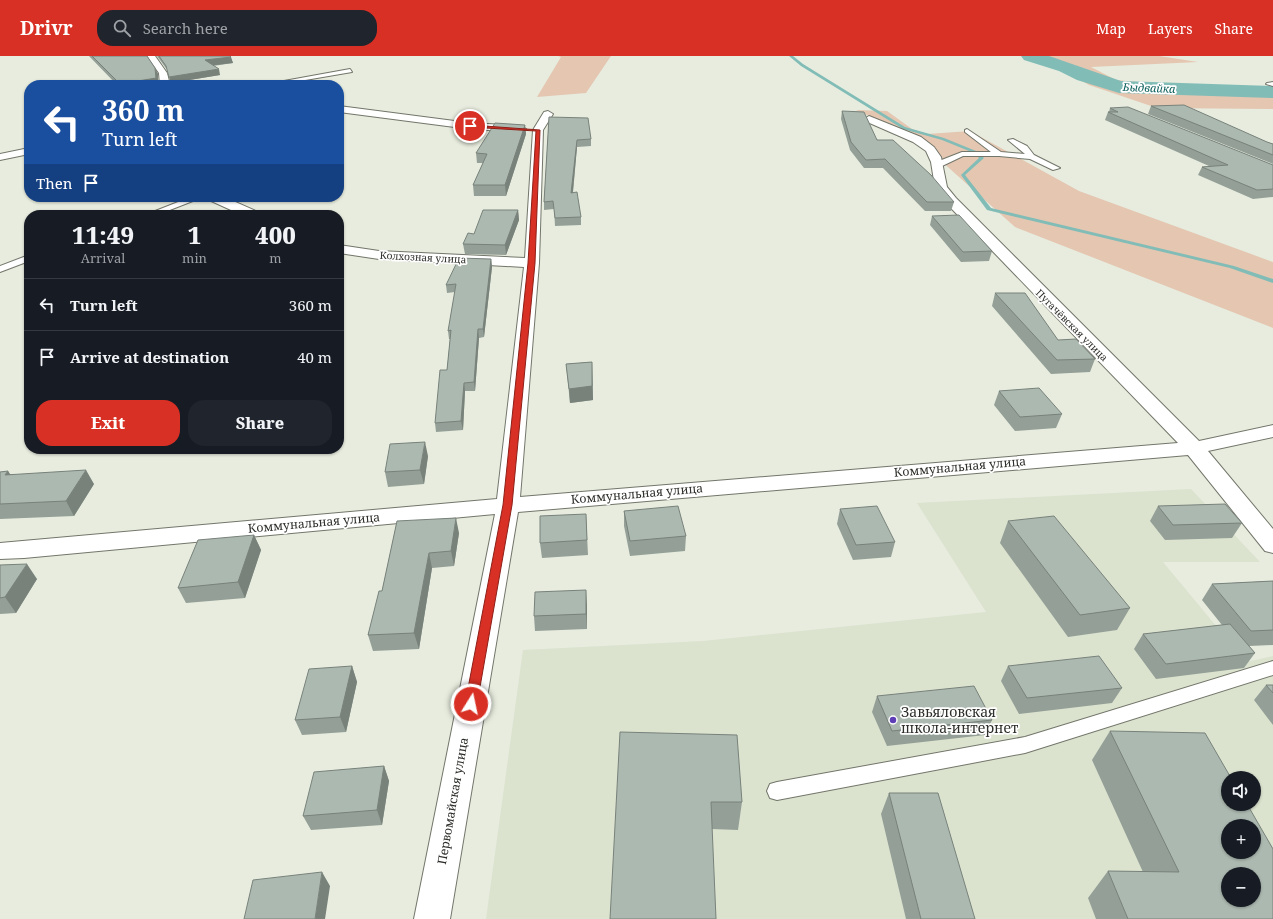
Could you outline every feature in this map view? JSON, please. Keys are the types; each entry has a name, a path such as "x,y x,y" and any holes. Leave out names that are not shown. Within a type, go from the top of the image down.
{"street":[{"path":"151,56 163,73 164,80"},
{"name":"Первомайская улица","path":"344,111 470,126 543,122 532,263 508,505 432,919"},
{"name":"Пугачёвская улица","path":"869,119 877,125 907,135 929,147 935,156 942,188 975,227 1194,448 1273,545"},
{"path":"0,157 24,152"},
{"path":"225,202 242,210"},
{"name":"Колхозная улица","path":"344,250 379,255 532,263"},
{"name":"Коммунальная улица","path":"0,551 508,505 1194,448 1273,431"}],"lane":[{"path":"295,80 350,71"},
{"path":"968,131 999,154"},
{"path":"1011,140 1024,148 1031,157"},
{"path":"937,165 962,154 999,154 1031,157 1056,168"},
{"path":"163,210 185,202"},
{"path":"0,269 24,260"},
{"path":"777,792 1025,745 1273,668"}],"shaded area":[{"path":"558,56 611,56 586,93 537,97 561,57"},
{"path":"1039,56 1159,56 1198,62 1091,67 1116,80 1202,88 1273,88 1273,109 1157,108 1089,85"},
{"path":"856,110 887,111 912,129 927,134 970,131 1079,191 1273,262 1273,328 1015,227 912,135"},
{"name":"Завьяловская школа-интернет","path":"1191,489 1260,562 1163,562 1246,662 1273,656 1273,919 486,919 523,650 703,641 986,612 917,503"}],"building":[{"path":"92,56 147,56 155,68 156,78 144,80 116,80"},
{"path":"159,56 231,57 205,60 219,69 169,77 166,66"},
{"path":"1184,105 1273,144 1273,155 1151,106"},
{"path":"1128,107 1273,165 1273,189 1257,190 1202,167 1228,165 1108,112 1118,112 1110,108"},
{"path":"842,111 864,112 877,140 893,140 931,175 954,202 927,202 885,159 866,160 851,142"},
{"path":"549,117 588,118 591,139 577,140 571,193 577,192 581,217 555,218 553,201 544,202"},
{"path":"495,123 525,125 505,185 473,185 487,154 476,153"},
{"path":"483,210 518,210 505,245 463,244 468,233 474,234"},
{"path":"959,215 992,251 963,252 932,216"},
{"path":"459,258 491,259 483,329 478,329 474,382 464,383 461,421 435,423 440,370 447,370 451,330 448,331 456,284 446,285"},
{"path":"995,293 1025,293 1058,340 1076,339 1095,359 1057,360"},
{"path":"592,362 592,386 569,389 566,364"},
{"path":"1039,388 1062,414 1020,417 999,391"},
{"path":"425,442 420,470 385,472 390,444"},
{"path":"86,470 66,501 0,504 0,472 8,471 5,475"},
{"path":"1225,504 1242,523 1173,525 1158,506"},
{"path":"678,506 686,536 630,541 624,511"},
{"path":"877,506 895,542 856,545 840,509"},
{"path":"586,514 587,540 540,543 540,516"},
{"path":"1054,516 1130,608 1080,615 1008,521"},
{"path":"456,518 451,551 429,553 414,633 368,635 379,591 382,591 397,521"},
{"path":"254,535 238,582 178,588 198,540"},
{"path":"27,564 5,597 0,598 0,565"},
{"path":"1273,581 1273,630 1251,631 1212,584"},
{"path":"586,590 586,614 534,616 535,592"},
{"path":"1230,624 1255,653 1166,664 1143,634"},
{"path":"1099,656 1122,688 1027,698 1008,666"},
{"path":"352,666 340,717 295,720 309,669"},
{"path":"1266,685 1273,685 1273,693"},
{"path":"974,686 992,720 892,731 877,696"},
{"path":"1110,731 1205,733 1227,771 1221,771 1221,811 1251,811 1256,819 1221,819 1221,859 1261,859 1261,828 1273,849 1273,919 1128,919 1108,871 1179,872"},
{"path":"620,732 737,735 742,802 711,802 716,919 610,919"},
{"path":"384,766 377,810 303,816 314,772"},
{"path":"889,793 938,793 975,919 921,919"},
{"path":"322,872 315,919 244,919 253,880"}],"waterway":[{"path":"791,56 802,65 904,128 943,139 975,152 982,158 963,175 989,209 1232,267 1273,281"},
{"name":"Быдвайка","path":"1030,56 1066,67 1084,76 1119,87 1273,92"}],"place":[{"name":"Завьяловская школа-интернет","path":"893,720"}],"route":[{"path":"470,126 538,130 532,263 508,505 471,704"}]}
